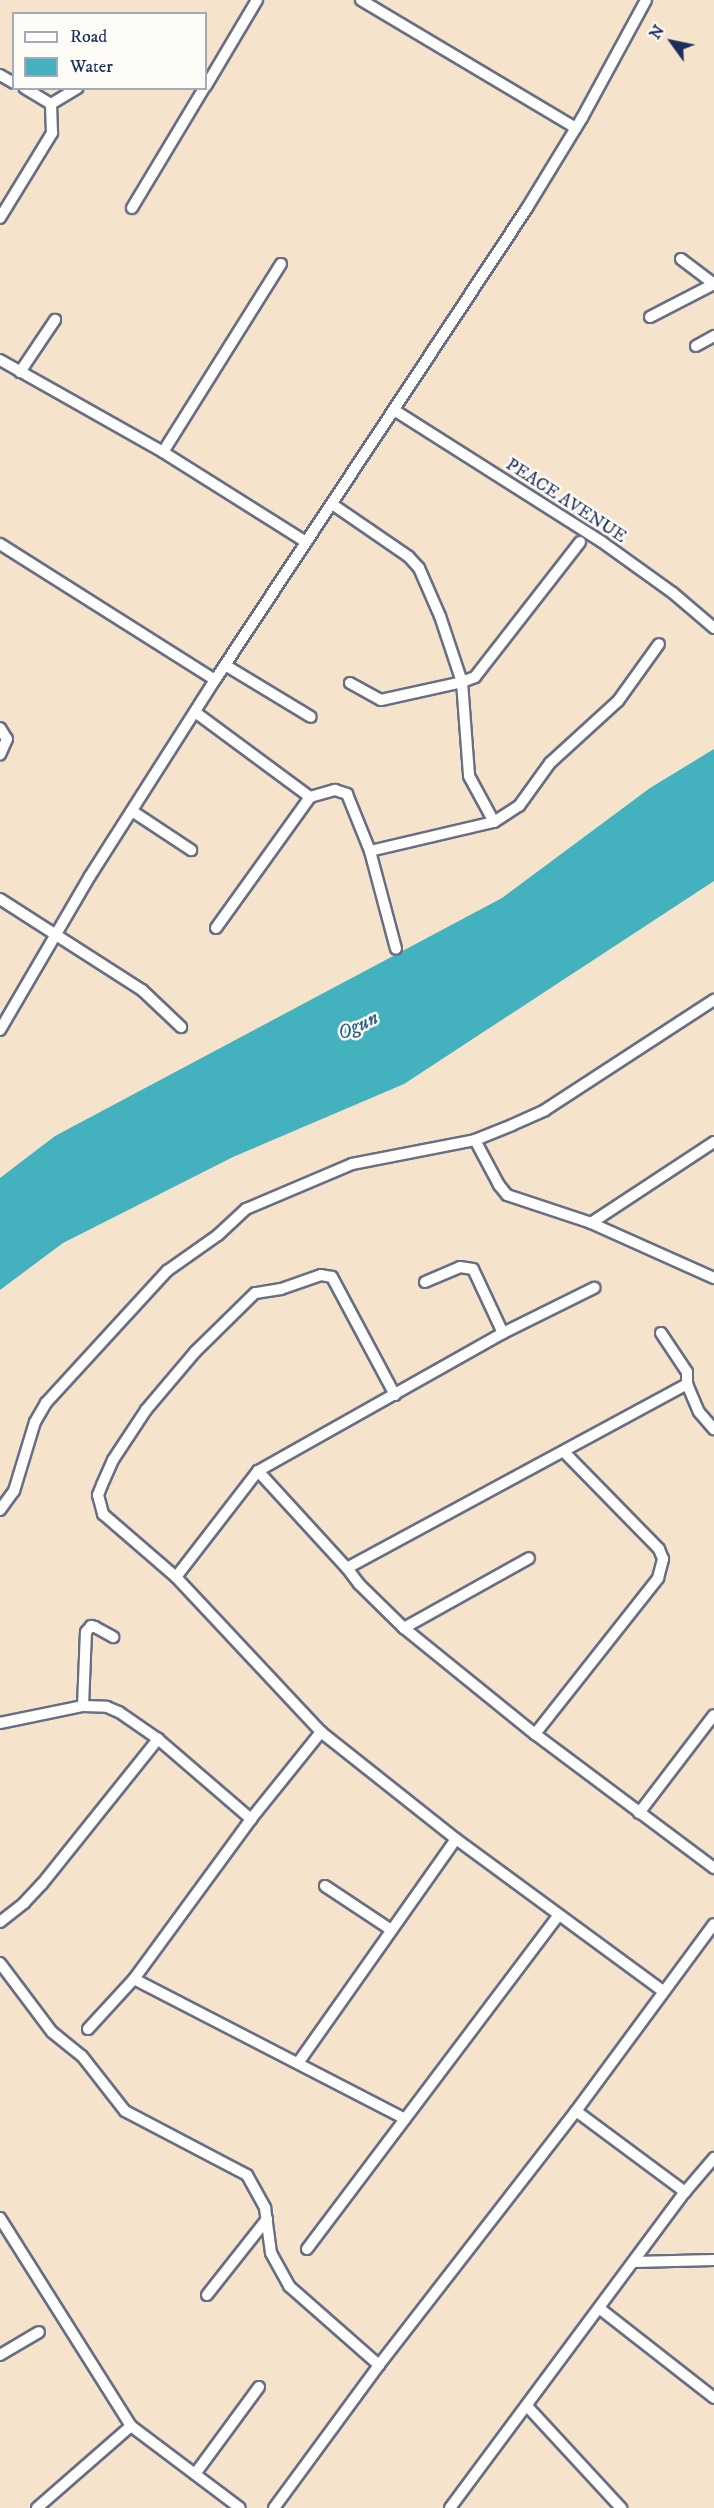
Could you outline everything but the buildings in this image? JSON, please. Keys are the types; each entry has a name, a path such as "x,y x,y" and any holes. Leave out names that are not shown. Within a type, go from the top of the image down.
{"street":[{"path":"207,84 257,0"},
{"path":"361,0 576,128"},
{"path":"0,1030 54,935 215,680 483,279 576,128 646,0"},
{"path":"27,90 51,104"},
{"path":"51,104 75,90"},
{"path":"132,208 203,90"},
{"path":"0,218 52,133 51,104"},
{"path":"650,317 714,284 681,259"},
{"path":"163,452 281,264"},
{"path":"20,372 55,320"},
{"path":"696,346 714,336"},
{"path":"0,360 163,452 306,542"},
{"name":"PEACE AVENUE","path":"394,410 602,542 673,593 714,628"},
{"path":"332,504 409,557 419,568 440,616 462,682 469,776 494,822"},
{"path":"350,683 381,700 462,682 475,676 488,664 580,542"},
{"path":"0,544 215,680"},
{"path":"370,851 494,822 525,802 550,763 618,701 659,644"},
{"path":"225,665 311,717"},
{"path":"195,712 310,797"},
{"path":"0,728 7,739 0,755"},
{"path":"216,928 310,797 335,790 344,791 370,851 396,949"},
{"path":"132,811 191,850"},
{"path":"0,899 142,990 181,1027"},
{"path":"0,1509 14,1491 35,1422 46,1403 167,1271 218,1235 246,1209 352,1164 475,1140 545,1110 714,1000"},
{"path":"475,1140 499,1185 507,1195 591,1223 714,1278"},
{"path":"591,1223 714,1142"},
{"path":"425,1282 460,1267 473,1269 503,1333"},
{"path":"395,1395 332,1277 321,1275 281,1289 255,1293 195,1352 146,1410 113,1460 98,1495 103,1514 176,1577 321,1732 456,1839 663,1991"},
{"path":"176,1577 258,1471 503,1333 594,1288"},
{"path":"662,1333 687,1372 687,1384 699,1412 714,1429"},
{"path":"347,1568 687,1384"},
{"path":"535,1734 658,1578 663,1559 659,1549 564,1452"},
{"path":"258,1471 359,1584 404,1628 535,1734 714,1868"},
{"path":"404,1628 529,1558"},
{"path":"83,1706 86,1632 91,1626 95,1626 113,1637"},
{"path":"0,1722 83,1706 107,1707 119,1712 159,1739 251,1819"},
{"path":"639,1813 714,1714"},
{"path":"88,2029 134,1979 251,1819 321,1732"},
{"path":"0,1922 24,1903 42,1884 159,1739"},
{"path":"298,2063 390,1929 456,1839"},
{"path":"325,1886 390,1929"},
{"path":"307,2249 559,1915"},
{"path":"274,2508 379,2365 576,2111 714,1924"},
{"path":"0,1963 52,2032 82,2056 124,2111 247,2175 265,2208 271,2253 289,2286 379,2365"},
{"path":"134,1979 405,2119"},
{"path":"576,2111 685,2192"},
{"path":"450,2508 685,2192 714,2158"},
{"path":"0,2218 131,2426 240,2508"},
{"path":"207,2295 267,2219"},
{"path":"634,2262 714,2260"},
{"path":"599,2308 713,2396"},
{"path":"0,2355 39,2332"},
{"path":"195,2475 259,2387"},
{"path":"527,2406 615,2506"},
{"path":"38,2508 131,2426"}],"water":[{"name":"Ogun","path":"714,749 714,881 404,1084 233,1157 63,1243 0,1290 0,1178 55,1136 502,898 650,788"}]}
